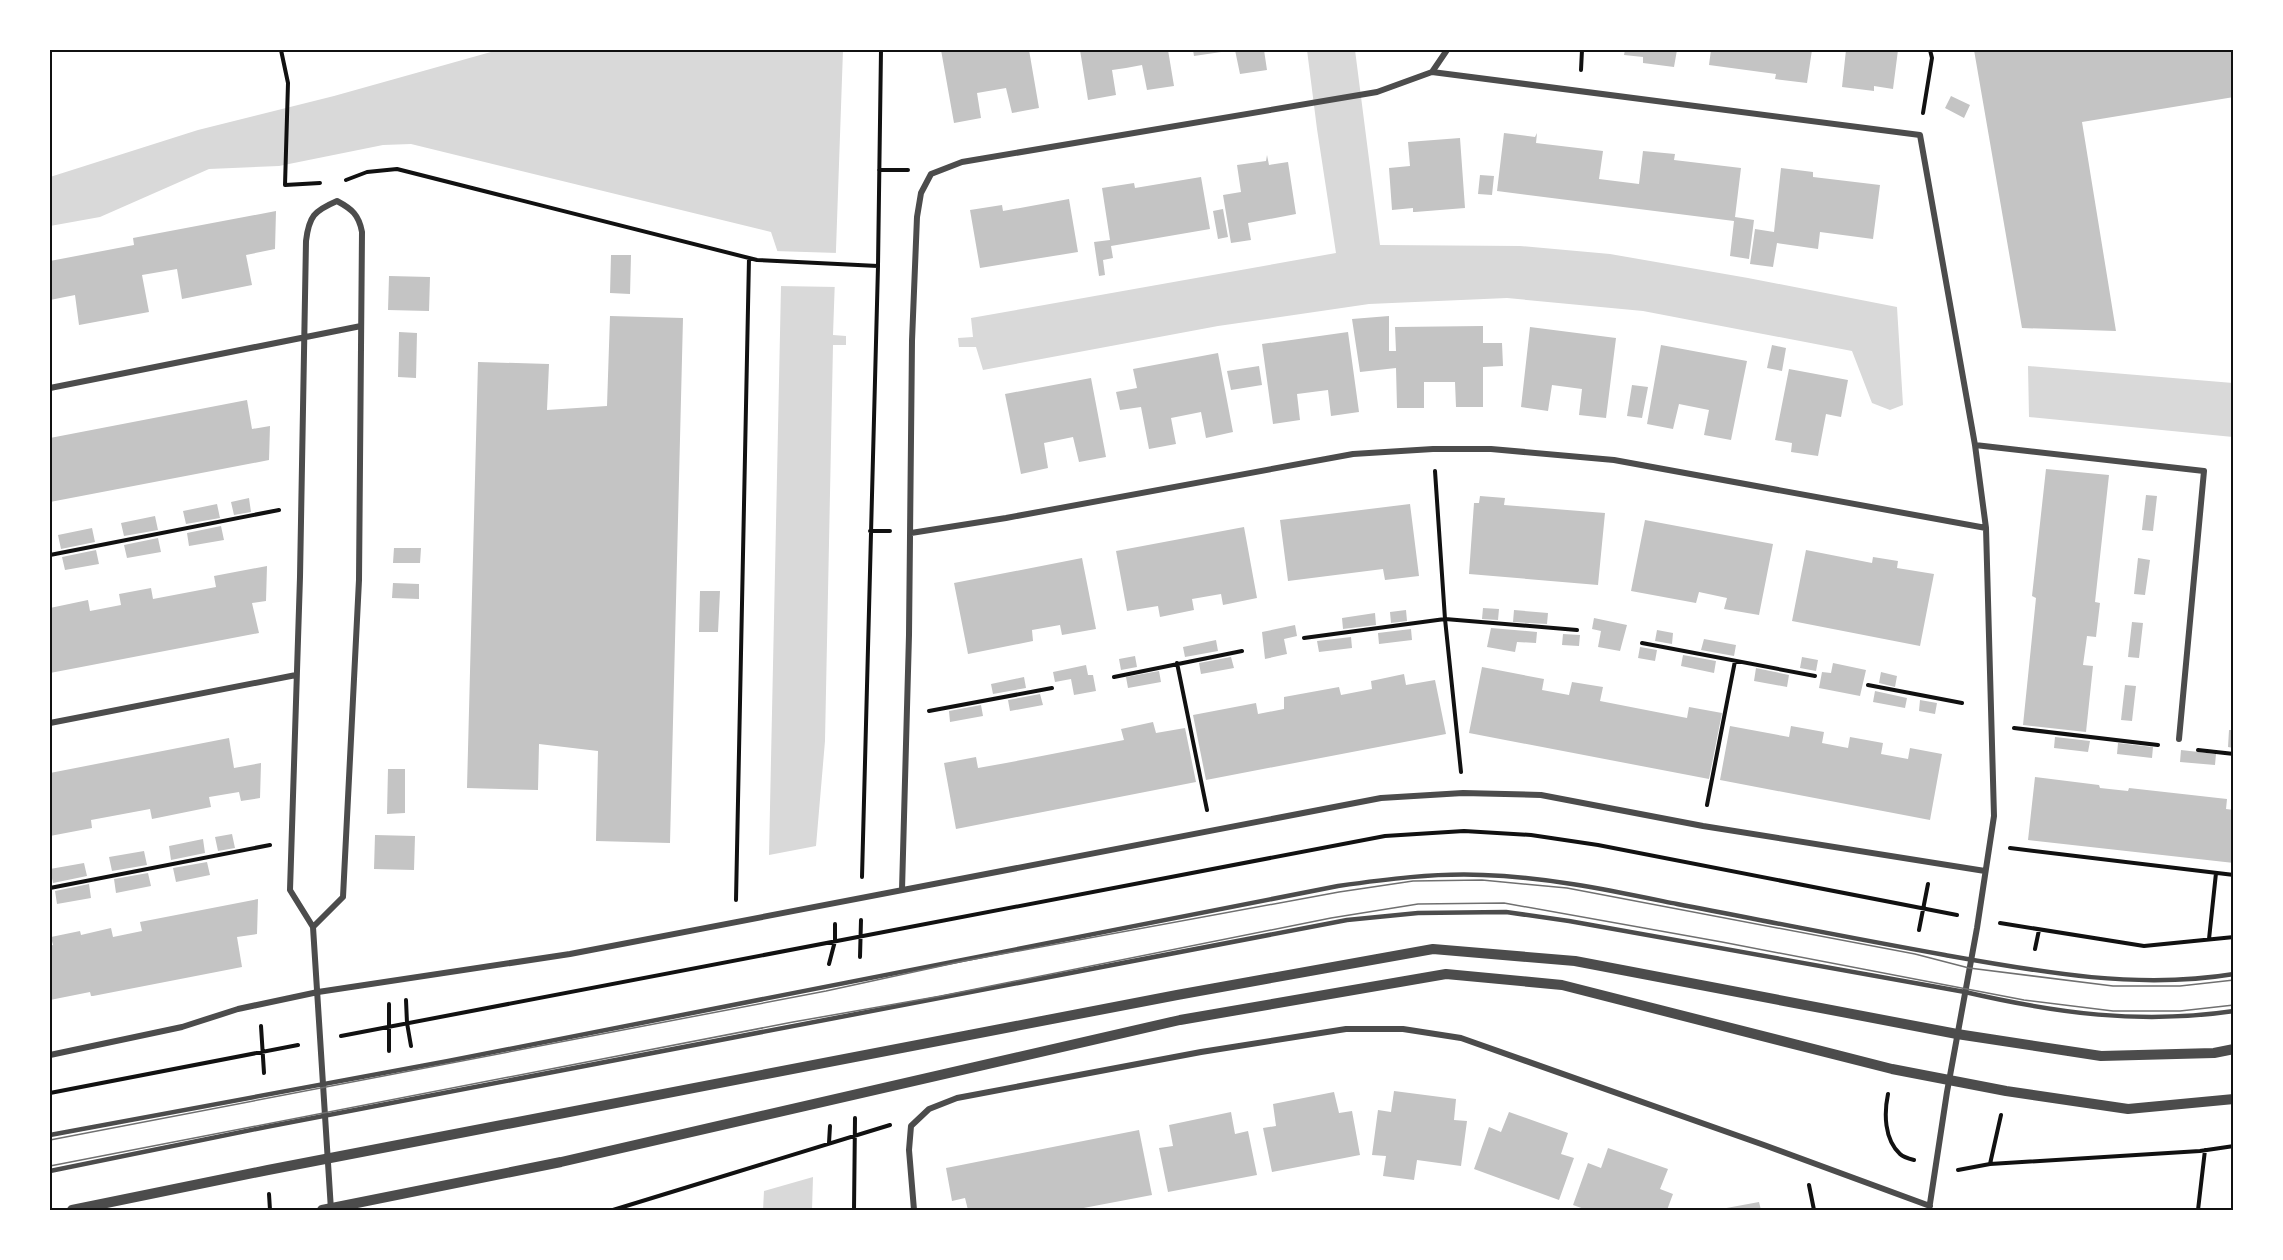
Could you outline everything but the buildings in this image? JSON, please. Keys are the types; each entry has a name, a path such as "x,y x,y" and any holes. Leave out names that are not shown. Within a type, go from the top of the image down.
{"street":[{"path":"1432,72 1447,50"},
{"path":"902,890 911,532 912,341 917,217 921,193 931,174 962,162 1377,92 1432,72 1920,135 1975,445 1986,528 1994,816 1929,1208 1764,1145 1461,1038 1403,1029 1335,1031 1201,1052 957,1098 929,1109 911,1126 909,1150 914,1210"},
{"path":"313,927 343,897 358,580 362,232 360,220 351,208 337,201 322,207 313,215 308,225 306,241 290,890 313,927 324,1083 328,1210 561,1162 1180,1020 1446,974 1562,986 1892,1069 1949,1081 2128,1109 2234,1099"},
{"path":"50,388 361,326"},
{"path":"1975,445 2204,471 2179,739"},
{"path":"911,532 1006,518 1353,454 1433,449 1491,449 1614,460 1986,528"},
{"path":"50,723 296,675"},
{"path":"50,1054 182,1027 238,1009 318,992 570,954 1381,798 1463,793 1541,795 1703,826 1985,872"},
{"path":"72,1210 1166,997 1433,949 1575,961 1957,1034 2101,1056 2214,1053 2234,1049"}],"lane":[{"path":"50,1135 448,1061 1338,886 1424,875 1484,874 1568,882 1971,960 2111,980 2206,978 2234,974"},
{"path":"50,1171 1347,920 1418,912 1506,912 1569,921 1965,992 2024,1006 2112,1017 2192,1017 2234,1011"}],"path":[{"path":"281,50 288,83 285,185 321,183"},
{"path":"859,980 878,266 881,50"},
{"path":"1920,135 1932,58 1930,50"},
{"path":"337,201 345,181 367,172 397,169 757,260 878,266"},
{"path":"735,921 748,258"},
{"path":"1433,449 1445,619 1463,793"},
{"path":"50,555 301,505"},
{"path":"1304,638 1445,619 1577,630"},
{"path":"1642,643 1815,676"},
{"path":"1114,676 1242,651"},
{"path":"1703,826 1735,661"},
{"path":"1177,663 1211,831"},
{"path":"1868,685 1962,703"},
{"path":"907,715 1052,688"},
{"path":"1991,726 2167,746"},
{"path":"2189,749 2234,754"},
{"path":"50,888 291,841"},
{"path":"1989,846 2234,875"},
{"path":"2209,939 2216,873"},
{"path":"854,1210 855,1093"},
{"path":"613,1210 896,1123 911,1126"},
{"path":"1935,1170 1961,1170 1990,1164 2205,1150 2234,1146"},
{"path":"2198,1210 2205,1150"}],"shaded area":[{"path":"498,50 843,50 833,335 846,336 846,345 833,345 825,741 816,846 769,855 781,286 778,253 771,232 411,144 383,145 279,166 209,169 100,217 50,226 50,177 198,130 334,96"},
{"path":"1307,50 1355,50 1380,245 1520,246 1610,254 1897,307 1903,405 1890,410 1872,403 1852,351 1643,311 1507,298 1369,304 1218,326 983,370 976,347 959,347 958,338 973,337 971,318 1336,253"},
{"path":"2028,366 2233,383 2233,437 2029,417"},
{"path":"813,1177 812,1210 763,1210 764,1191"}],"pier":[{"path":"774,251 838,253 837,287 778,286"}],"tram line":[{"path":"50,1140 826,991 964,961 1339,892 1413,881 1482,880 1567,888 1915,954 1969,968 2113,986 2180,986 2234,980"},
{"path":"50,1166 793,1022 941,996 1331,918 1418,904 1504,903 2024,1000 2113,1011 2180,1011 2234,1005"}]}
